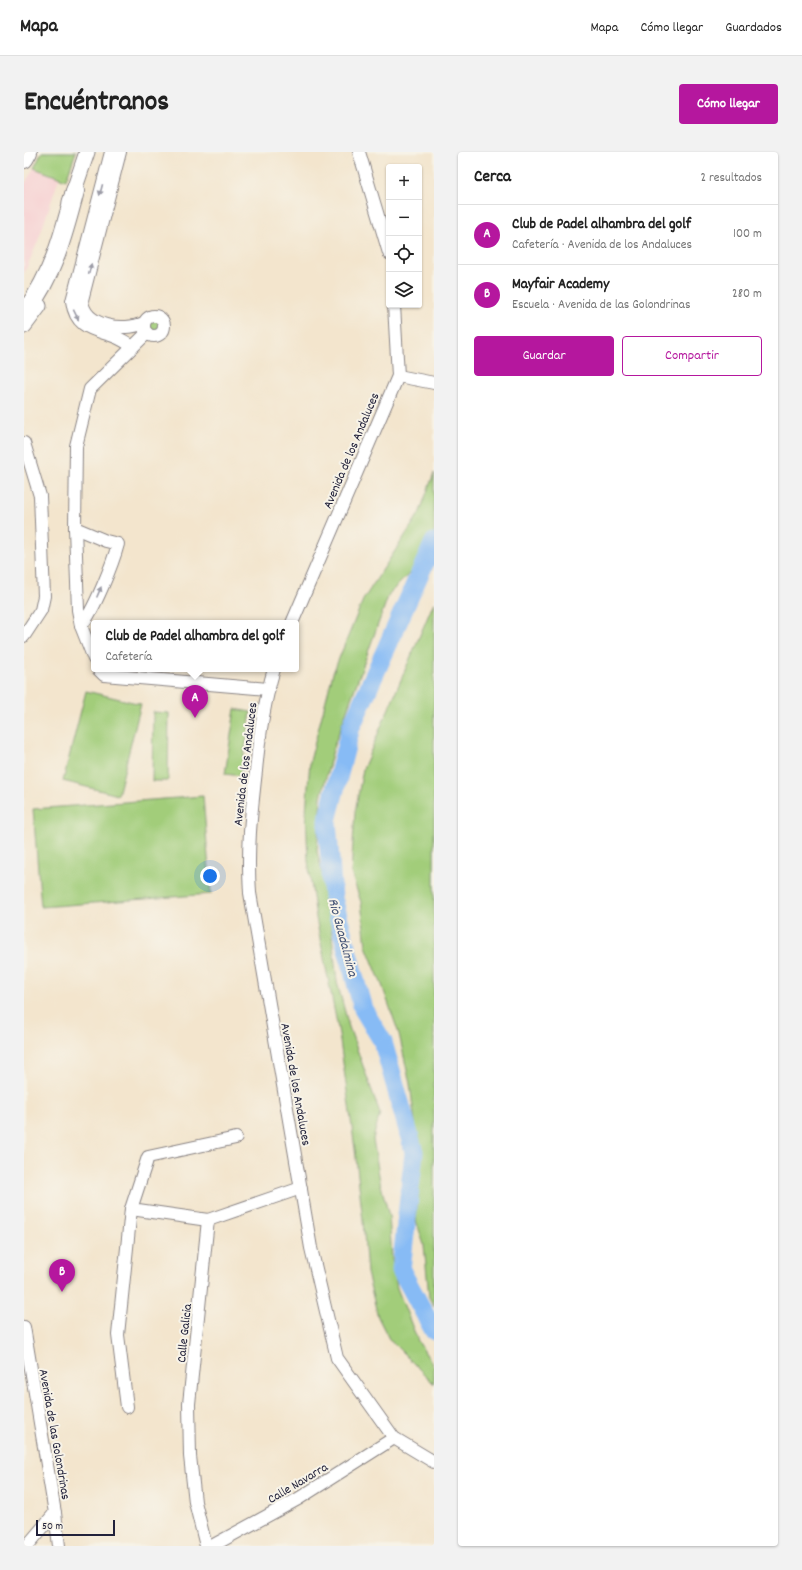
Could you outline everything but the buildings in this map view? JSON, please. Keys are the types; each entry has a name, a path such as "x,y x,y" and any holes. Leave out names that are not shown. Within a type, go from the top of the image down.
{"highway":[{"path":"24,159 28,152"},
{"path":"24,314 35,299 52,267 65,231 75,191"},
{"path":"24,296 38,272 62,219"}],"main road":[{"path":"24,326 50,288 54,278 52,267 53,255 62,230 62,219 75,191 87,152"}],"street":[{"path":"111,152 72,301 73,312 78,321 87,328 120,338 132,348"},
{"path":"91,651 81,626 78,610 75,528 76,446 90,389 132,348 146,328 109,326 92,318 82,307 82,300 120,152"},
{"path":"359,152 386,243"},
{"name":"Avenida de los Andaluces","path":"293,620 398,376 394,308"},
{"path":"398,376 434,383"},
{"path":"24,443 40,496 44,596 41,610 24,636"},
{"path":"75,528 106,541 118,544 90,614 81,626"},
{"path":"101,672 104,675 268,689"},
{"name":"Avenida de los Andaluces","path":"273,672 268,689 261,727 248,833 250,894 311,1248 337,1358 394,1438 434,1462"},
{"path":"127,1407 118,1335 131,1209 148,1156 236,1138"},
{"path":"131,1209 208,1220 301,1188"},
{"name":"Calle Galicia","path":"206,1546 195,1502 190,1456 189,1404 208,1220"},
{"name":"Avenida de las Golondrinas","path":"24,1327 55,1512 59,1546"},
{"name":"Calle Navarra","path":"212,1546 298,1499 394,1438"},
{"path":"27,1546 55,1512"}],"shaded area":[{"path":"34,168 59,178 38,241 24,274 24,185"}],"green space":[{"path":"42,152 76,152 66,180 34,168"},
{"path":"153,320 157,320 161,326 157,332 153,332 149,328 149,324"},
{"path":"434,473 434,549 389,594 334,746 321,797 317,851 328,898 337,982 349,1027 380,1113 373,1139 380,1181 389,1216 392,1258 397,1288 418,1341 434,1367 434,1384 389,1339 378,1317 367,1273 355,1149 339,1034 316,918 308,861 306,812 310,761 333,673 363,600 419,514"},
{"path":"434,602 434,1307 429,1297 424,1245 416,1220 419,1178 417,1138 410,1084 399,1034 382,985 366,946 361,902 351,873 355,812 363,769"},
{"path":"86,691 141,704 118,795 63,781"},
{"path":"235,709 251,712 241,776 225,774"},
{"path":"153,712 169,713 168,781 152,781"},
{"path":"203,796 211,894 41,907 33,809"}],"waterway":[{"name":"Rio Guadalmina","path":"434,542 351,727 327,821 333,898 363,1009 383,1042 414,1152 401,1270 434,1331"}],"place":[{"name":"Club de Padel alhambra del golf","path":"195,718"},
{"name":"Mayfair Academy","path":"62,1292"}]}
